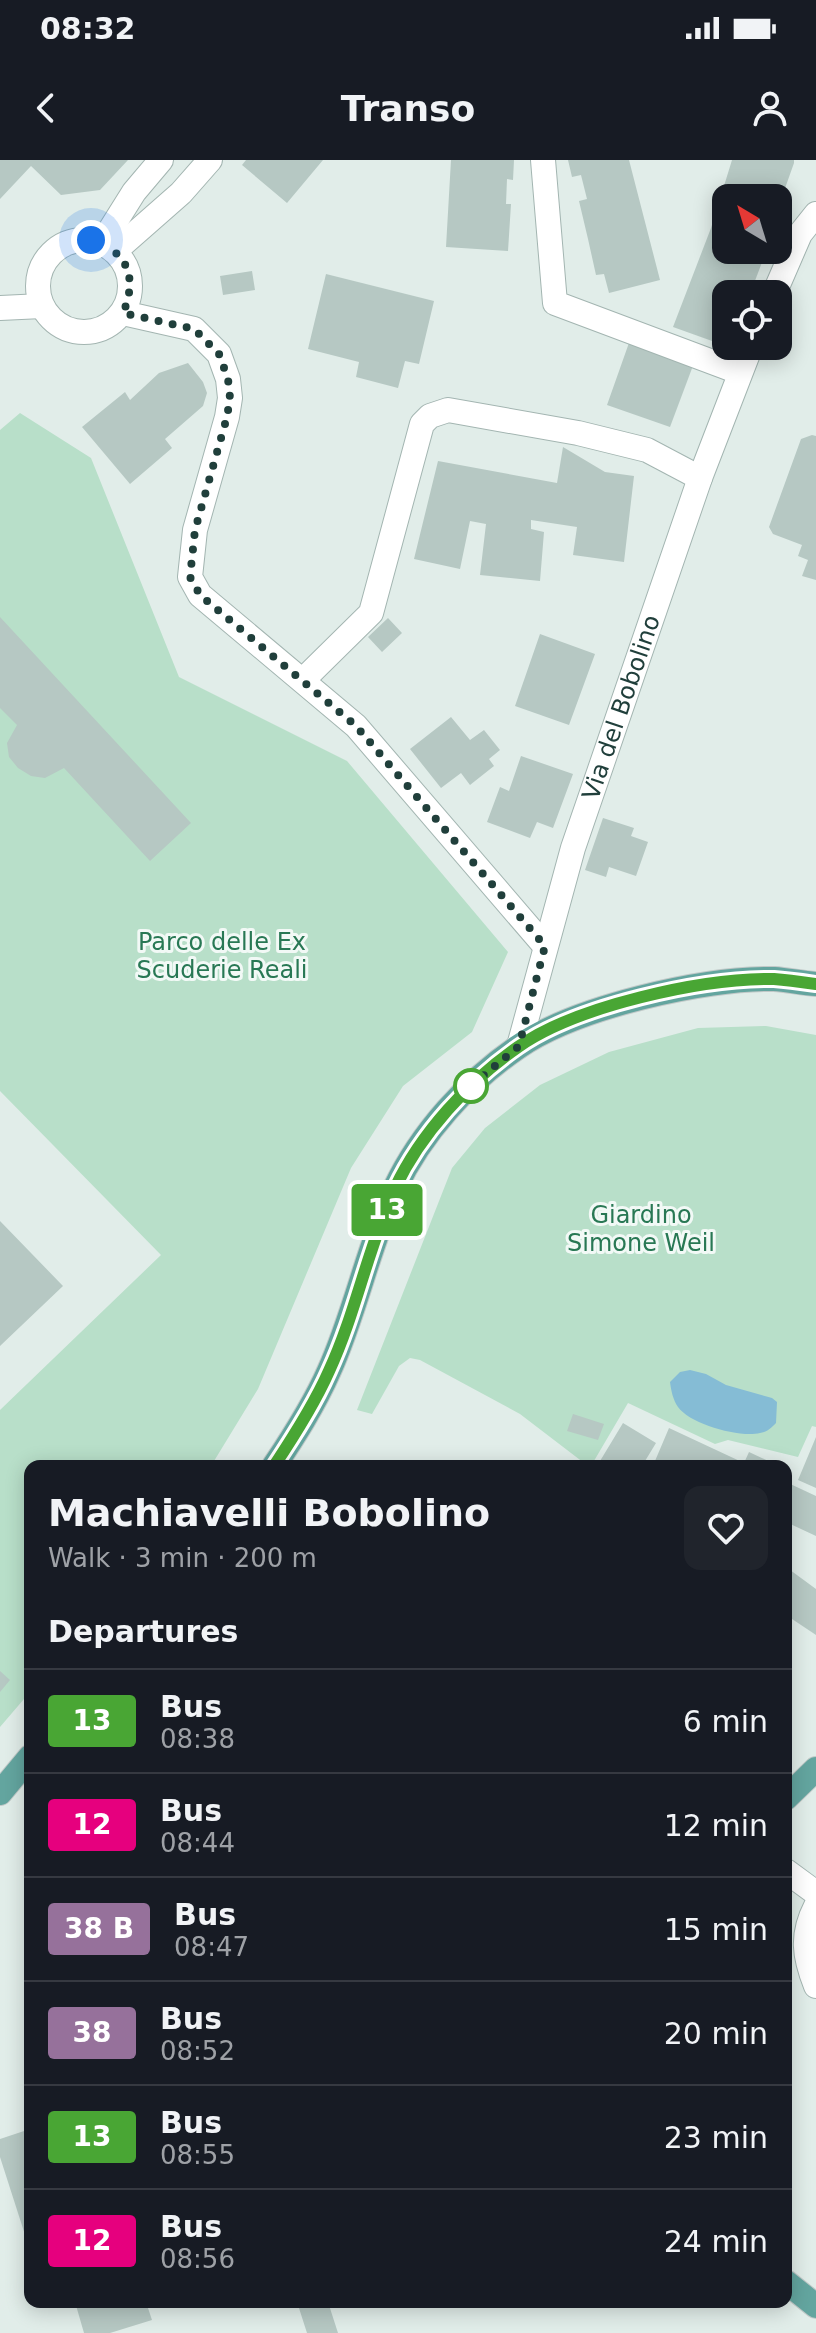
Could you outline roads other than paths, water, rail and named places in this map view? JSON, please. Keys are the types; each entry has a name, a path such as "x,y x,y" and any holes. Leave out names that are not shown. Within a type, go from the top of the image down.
{"main road":[{"path":"278,1460 301,1425 330,1370 396,1187 424,1138 471,1086 519,1046 565,1023 614,1004 698,986 773,979 816,984"},
{"path":"0,1793 24,1764"},
{"path":"792,1792 816,1769"},
{"path":"792,2287 816,2306"}],"street":[{"path":"108,247 134,192 161,160"},
{"path":"108,247 181,193 210,160"},
{"path":"543,160 555,303 739,372"},
{"path":"780,280 800,234 816,214"},
{"path":"91,240 108,247 129,272 130,297 123,313 98,331 71,331 51,319 42,306 38,286 41,268 50,255 75,241 91,240"},
{"path":"0,308 42,306"},
{"path":"123,313 194,329 219,354 228,379 230,398 227,417 195,530 190,577 200,595 356,726 545,946"},
{"name":"Via del Bobolino","path":"519,1046 573,848 700,478 745,360"},
{"path":"303,680 371,613 422,424 430,416 448,410 578,433 647,450 700,478"},
{"path":"792,1875 816,1893"},
{"path":"816,1906 804,1941 806,1961 816,1986"}],"water":[{"path":"690,1370 706,1374 726,1385 772,1398 777,1402 776,1423 765,1432 751,1434 716,1428 693,1419 676,1404 670,1382 680,1372"}],"park label":[{"name":"Parco delle Ex Scuderie Reali","path":"222,956"},
{"name":"Giardino Simone Weil","path":"641,1229"}]}
